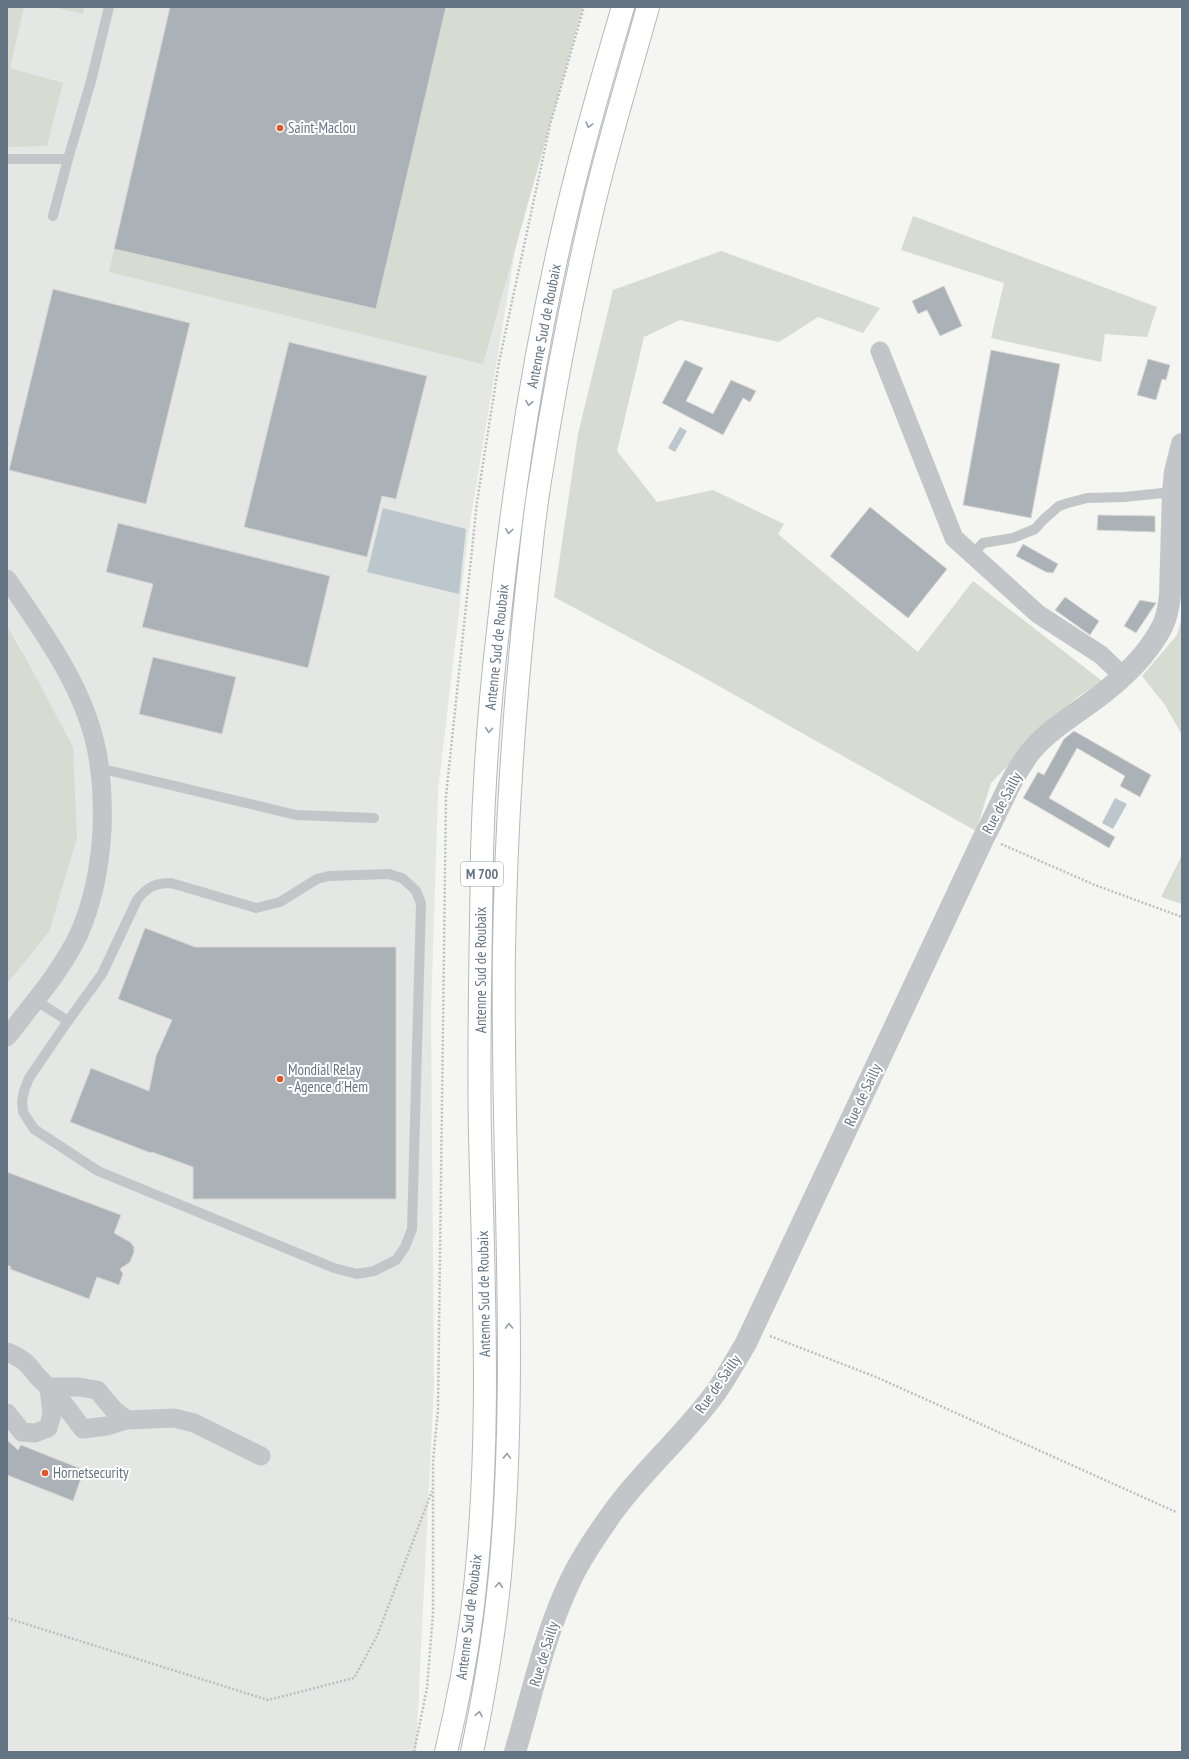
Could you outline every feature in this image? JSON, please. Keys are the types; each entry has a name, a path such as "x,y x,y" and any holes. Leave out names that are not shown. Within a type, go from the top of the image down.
{"highway":[{"path":"596,101 601,36 608,7"},
{"name":"Antenne Sud de Roubaix","path":"446,1752 460,1688 473,1609 480,1521 483,1452 485,1281 480,1130 482,846 486,767 495,660 513,502 538,351 563,229 596,101 623,7"},
{"name":"Antenne Sud de Roubaix","path":"472,1752 483,1695 498,1598 507,1473 509,1338 504,952 509,792 519,664 538,492 561,361 594,204 648,7"}],"street":[{"path":"880,351 954,538 1038,614 1100,655 1123,676"},
{"name":"Rue de Sailly","path":"515,1752 551,1629 567,1589 579,1565 630,1490 715,1393 730,1372 752,1330 984,837 1009,787 1031,751 1045,737 1123,676 1153,642 1163,626 1168,610 1171,581 1173,492 1175,472 1182,444"},
{"path":"7,579 42,631 79,697 92,732 99,768 102,795 99,867 86,918 77,937 56,972 7,1037"},
{"path":"7,1352 17,1356 28,1365 40,1381 61,1398 70,1414 83,1429 107,1426 127,1420 174,1418 194,1423 261,1456"},
{"path":"7,1413 22,1432 35,1433 48,1428 52,1414 49,1387"},
{"path":"49,1387 79,1387 97,1390 114,1410 127,1420"}],"lane":[{"path":"53,216 91,81 109,7"},
{"path":"7,159 68,159"},
{"path":"972,555 983,543 1013,538 1035,529 1059,506 1068,503 1087,498 1124,497 1173,492"},
{"path":"99,768 296,815 374,818"},
{"path":"389,874 402,878 416,891 421,903 412,1229 405,1247 396,1260 374,1271 357,1274 334,1268 98,1171 34,1129 23,1112 22,1102 24,1091 29,1078 68,1021 102,974 137,900 143,892 151,886 160,883 171,883 256,908 280,902 317,880 329,876 389,874"},
{"path":"35,1000 68,1021"}],"path":[{"path":"984,837 1095,885 1182,917"},
{"path":"752,1330 876,1377 1176,1512"},
{"path":"7,1618 268,1700 354,1678 377,1636 433,1489"}],"shaded area":[{"path":"7,7 580,7 525,190 468,535 438,791 431,1011 434,1384 416,1752 7,1752 7,984 49,932 23,651 7,626"},
{"path":"7,7 24,7 10,68 63,83 47,146 7,147"},
{"path":"53,7 84,7 83,14"},
{"path":"446,7 583,7 483,364 109,272 114,249 376,309"},
{"path":"913,216 1157,307 1147,337 1105,334 1101,362 991,338 1004,283 901,250"},
{"path":"721,251 880,308 863,333 818,317 779,342 680,320 644,337 617,451 657,502 713,490 784,524 778,534 918,652 973,581 1102,681 1076,698 1052,720 991,783 976,831 692,671 554,597 578,434 613,290"},
{"path":"680,427 687,431 675,452 668,448"},
{"path":"383,508 466,529 459,594 367,572"},
{"path":"1182,617 1182,735 1165,705 1142,676 1177,635"},
{"path":"7,626 73,747 77,838 49,932 7,984"},
{"path":"1115,798 1127,804 1113,829 1102,823"},
{"path":"1182,855 1182,904 1161,897"}],"building":[{"name":"Saint-Maclou","path":"170,7 446,7 376,309 114,249"},
{"path":"944,286 962,326 940,336 927,310 918,314 912,301"},
{"path":"53,289 190,323 146,504 9,470"},
{"path":"289,342 427,376 396,499 382,496 367,557 244,527"},
{"path":"991,350 1060,364 1031,518 963,505"},
{"path":"1148,359 1170,365 1166,380 1162,379 1156,400 1137,395"},
{"path":"685,360 703,368 686,401 713,414 731,380 756,391 750,402 743,398 723,435 662,403"},
{"path":"870,507 947,569 908,618 830,556"},
{"path":"1098,515 1155,516 1155,532 1097,530"},
{"path":"118,523 330,576 308,668 142,627 153,584 106,572"},
{"path":"1023,544 1058,564 1053,573 1046,572 1016,556"},
{"path":"1065,597 1099,621 1090,635 1055,610"},
{"path":"1140,600 1156,603 1136,633 1124,626"},
{"path":"153,657 236,677 222,734 139,714"},
{"path":"1074,731 1151,775 1140,797 1120,786 1125,776 1077,748 1049,798 1115,837 1109,848 1023,798 1038,772 1044,775 1064,739"},
{"name":"Mondial Relay - Agence d'Hem","path":"145,928 195,947 396,947 396,1199 193,1199 193,1167 152,1152 151,1153 70,1122 91,1068 149,1091 156,1056 172,1020 118,999"},
{"path":"7,1172 121,1215 114,1233 130,1242 134,1247 134,1252 130,1262 120,1269 123,1274 119,1285 97,1277 89,1299 10,1269 11,1267 7,1265"},
{"name":"Hornetsecurity","path":"7,1440 18,1450 21,1445 84,1470 73,1501 7,1475"}],"place":[{"name":"Saint-Maclou","path":"280,128"},
{"name":"Mondial Relay - Agence d'Hem","path":"280,1079"},
{"name":"Hornetsecurity","path":"45,1473"}]}
